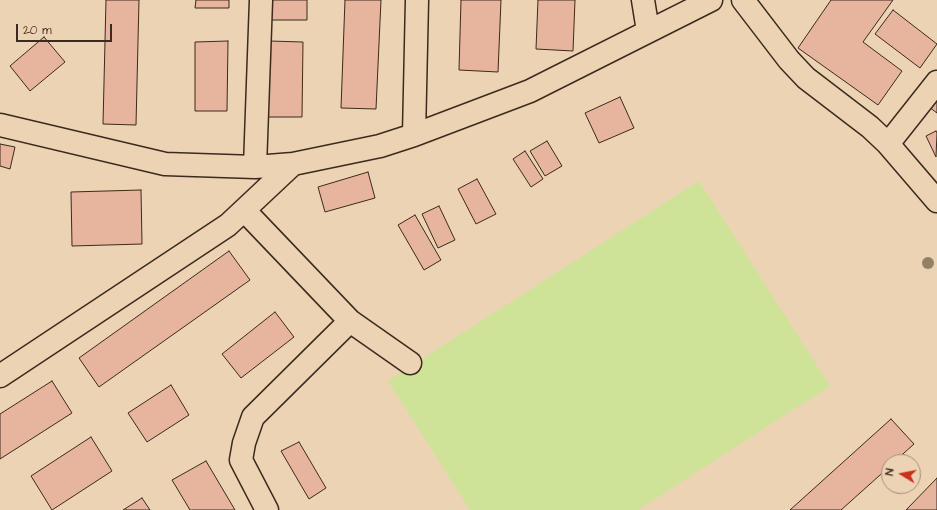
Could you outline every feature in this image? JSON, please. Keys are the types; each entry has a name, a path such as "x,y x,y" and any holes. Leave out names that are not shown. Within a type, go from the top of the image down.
{"street":[{"path":"255,167 261,0"},
{"path":"414,135 417,0"},
{"path":"643,0 648,31"},
{"path":"0,125 165,164 255,167 293,164 380,146 414,135 530,91 711,0"},
{"path":"743,0 789,60 806,78 870,127 888,144 937,200"},
{"path":"888,144 937,82"},
{"path":"0,376 228,225 293,164"},
{"path":"244,210 350,321 410,363"},
{"path":"267,510 241,460 244,443 253,417 350,321"}],"green space":[{"path":"699,181 830,386 638,510 470,510 388,381"}],"building":[{"path":"106,0 139,0 136,125 103,124"},
{"path":"196,0 229,0 229,8 195,8"},
{"path":"270,0 307,0 307,20 270,20"},
{"path":"345,0 381,0 376,109 341,108"},
{"path":"461,0 501,0 498,72 459,70"},
{"path":"538,0 575,0 573,51 536,49"},
{"path":"831,0 893,0 863,42 902,71 878,105 798,48"},
{"path":"893,10 937,44 920,68 875,34"},
{"path":"44,37 65,62 30,91 10,66"},
{"path":"228,41 227,111 195,111 195,42"},
{"path":"269,41 303,42 302,117 267,117"},
{"path":"937,88 937,113 925,104"},
{"path":"620,97 634,128 599,143 585,113"},
{"path":"936,131 937,133 936,157 926,136"},
{"path":"547,141 562,166 545,176 530,151"},
{"path":"0,144 15,147 10,169 0,166"},
{"path":"525,151 543,179 531,187 513,159"},
{"path":"368,172 375,198 325,212 318,187"},
{"path":"477,179 496,214 476,224 458,189"},
{"path":"141,190 142,244 72,246 71,192"},
{"path":"439,206 455,240 438,248 422,214"},
{"path":"415,215 441,260 424,270 398,225"},
{"path":"229,251 250,280 99,387 79,358"},
{"path":"275,312 294,337 241,378 222,354"},
{"path":"52,381 72,413 0,459 0,414"},
{"path":"171,385 189,415 147,442 128,413"},
{"path":"891,419 914,444 903,454 881,454 881,474 841,510 790,510"},
{"path":"91,437 112,471 52,510 31,476"},
{"path":"299,442 326,488 309,499 281,451"},
{"path":"206,461 235,510 190,510 172,480"},
{"path":"937,478 937,510 906,510"},
{"path":"142,498 150,510 123,510"}]}
